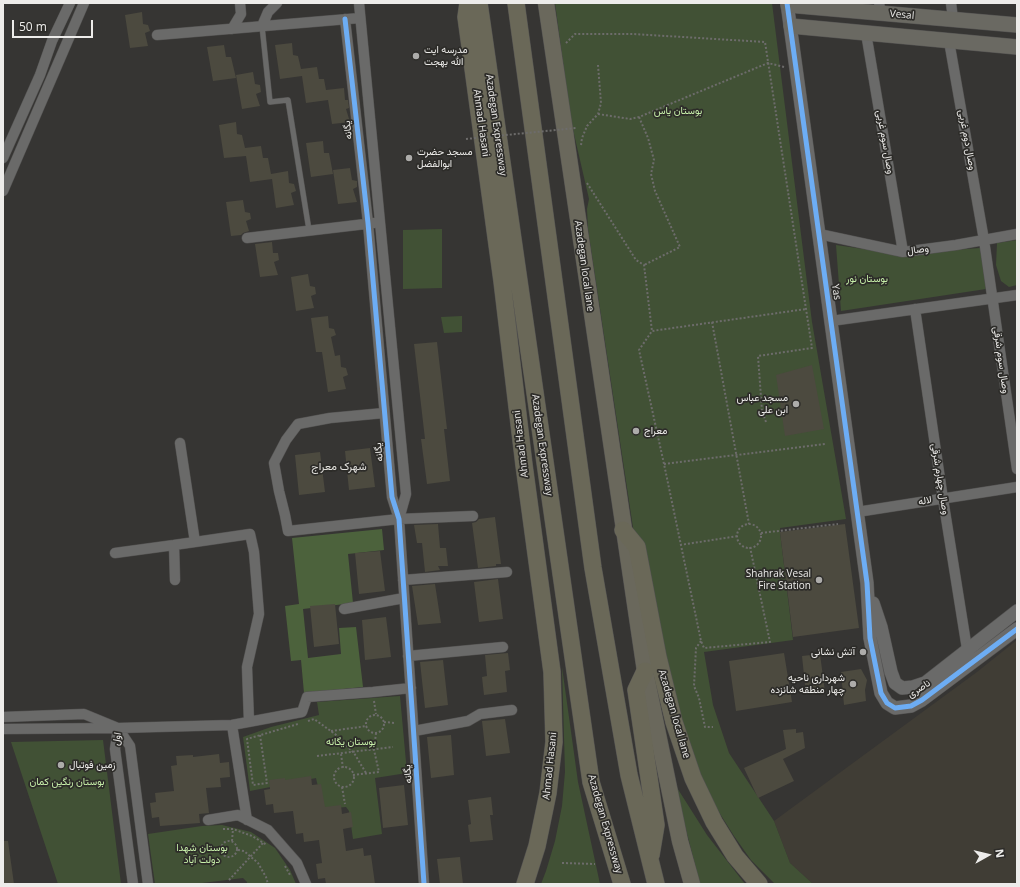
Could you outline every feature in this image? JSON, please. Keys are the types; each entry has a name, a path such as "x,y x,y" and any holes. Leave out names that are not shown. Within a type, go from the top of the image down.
{"highway":[{"name":"Ahmad Hasani","path":"468,3 466,17 502,281 524,466 552,672 554,742 548,793 537,846 525,884"},
{"name":"Azadegan Expressway","path":"479,3 591,782 622,884"},
{"path":"516,3 593,568 629,775 656,884"},
{"name":"Azadegan local lane","path":"623,530 637,547 658,657 674,722 693,778 714,822 735,856 759,884"},
{"path":"645,671 636,690 656,825 650,861"}],"main road":[{"name":"Azadegan local lane","path":"546,3 645,671 680,841 692,884"},
{"name":"Vesal","path":"788,4 880,8 953,19 1017,25"},
{"name":"Vesal","path":"791,26 1017,47"}],"street":[{"path":"3,158 40,76 52,41 70,3"},
{"path":"3,191 84,3"},
{"path":"232,29 242,14 240,3"},
{"path":"262,26 268,12 277,3"},
{"name":"یگانه","path":"359,3 406,494 399,519"},
{"path":"951,3 953,19"},
{"name":"Yas","path":"788,4 867,583"},
{"path":"156,35 360,18"},
{"name":"یگانه","path":"345,19 368,223 392,497 399,519 424,884"},
{"name":"وصال سوم غربی","path":"866,33 903,252"},
{"name":"وصال دوم غربی","path":"949,41 984,240 992,298"},
{"path":"247,238 380,222"},
{"name":"وصال","path":"819,234 903,252 1017,234"},
{"path":"831,321 1017,295"},
{"name":"وصال سوم شرقی","path":"992,298 1017,469"},
{"name":"وصال چهارم شرقی","path":"915,309 967,649"},
{"path":"384,413 330,418 298,424 286,440 274,463 288,531 399,519 473,516"},
{"path":"180,443 195,542"},
{"name":"لاله","path":"857,512 1017,487"},
{"path":"115,553 250,534 254,552 259,614 248,667 249,722"},
{"path":"174,545 175,580"},
{"path":"403,580 507,572"},
{"name":"ناصری","path":"867,583 881,627 891,672 895,683 902,688 913,687 925,683 1017,611"},
{"name":"ناصری","path":"867,583 870,638 881,693 887,704 895,708 911,706 922,700 1017,628"},
{"path":"344,608 404,598"},
{"path":"408,656 503,647"},
{"path":"3,729 232,725 302,712 307,698 411,688"},
{"path":"3,709 15,717"},
{"path":"414,731 468,721 480,714 512,710"},
{"path":"3,717 84,714 118,728"},
{"path":"232,725 246,820"},
{"name":"اول","path":"118,728 115,749 133,884"},
{"name":"اول","path":"118,728 130,746 148,884"},
{"path":"208,820 238,815 268,830 297,864 306,884"}],"lane":[{"path":"262,26 270,102 288,100 309,230"}],"path":[{"path":"564,44 575,34 633,34 765,42 812,348 758,356 762,411 766,422"},
{"path":"598,114 630,119 639,117 768,63 797,70"},
{"path":"582,145 582,138 587,126 598,114 601,103 598,65"},
{"path":"639,117 648,138 654,160 651,174 655,191 680,247 644,265"},
{"path":"466,139 576,128"},
{"path":"585,176 586,183 636,260 644,265"},
{"path":"644,265 652,330 638,350 664,464 701,641 704,648 770,642 750,548"},
{"path":"652,330 806,309"},
{"path":"712,322 749,524"},
{"path":"664,464 824,444"},
{"path":"749,524 757,526 761,533 760,541 750,548 743,546 738,540 742,526 749,524"},
{"path":"761,533 838,524"},
{"path":"680,544 738,536"},
{"path":"701,641 696,648 694,686 699,698 705,727 713,727"},
{"path":"376,714 381,717 384,722 382,730 376,733 370,731 367,726 366,722 369,717 376,714"},
{"path":"307,721 314,719 331,731 354,753 366,773"},
{"path":"384,722 395,723"},
{"path":"260,735 267,783 253,785 247,739 260,735 301,723"},
{"path":"331,731 367,726"},
{"path":"353,774 379,772 374,750 376,733"},
{"path":"317,756 354,753 393,747"},
{"path":"342,754 343,768"},
{"path":"340,768 343,768 349,770 353,774 353,781 348,786 342,787 337,784 334,778 336,772 340,768"},
{"path":"342,787 345,804"},
{"path":"217,828 233,829 252,836 269,846"},
{"path":"232,841 233,829"},
{"path":"232,841 236,844 238,850 233,856 228,858 223,855 221,850 224,842 232,841"},
{"path":"229,880 263,843"},
{"path":"205,849 221,850"},
{"path":"238,850 251,856 258,863 268,884"},
{"path":"282,862 292,878"},
{"path":"562,863 595,864"}],"shaded area":[{"path":"1017,640 1017,882 1012,884 813,884 790,863 774,821 977,672"}],"green space":[{"name":"بوستان یاس","path":"555,3 772,3 812,322 846,519 780,528 793,640 704,652 713,705 729,753 774,821 790,863 813,884 775,884 751,860 717,809 685,747 634,534 588,229 587,209 589,199 571,121"},
{"path":"442,229 442,288 403,289 403,230"},
{"path":"1017,240 1017,285 1009,287 1001,281 996,265 997,243"},
{"name":"بوستان نور","path":"836,245 898,254 980,248 986,289 841,311"},
{"path":"462,316 462,332 444,333 441,317"},
{"path":"382,529 384,550 348,554 353,603 303,609 308,658 341,654 339,628 356,627 363,687 304,693 301,660 291,661 285,606 299,604 292,538"},
{"path":"562,667 578,782 600,884 541,884 555,841 562,806 565,772"},
{"name":"بوستان یگانه","path":"400,696 407,773 375,778 382,834 353,839 349,811 346,807 323,809 316,778 250,791 243,737 271,727 319,715 317,702"},
{"name":"بوستان رنگین کمان","path":"103,740 121,884 58,884 11,742"},
{"path":"674,783 707,835 745,884 700,884"},
{"name":"بوستان شهدا دولت آباد","path":"222,825 251,832 275,848 290,870 296,884 247,884 243,878 194,884 155,884 148,834 202,826"}],"building":[{"path":"142,12 143,24 148,25 150,31 145,33 148,46 130,48 125,15"},
{"path":"292,43 293,55 298,56 301,69 317,67 319,79 324,79 326,90 344,88 345,100 348,100 349,108 346,109 350,122 332,124 328,100 306,103 302,76 280,79 275,45"},
{"path":"224,45 226,57 231,57 236,78 213,81 207,47"},
{"path":"253,72 255,84 260,85 261,92 256,94 260,106 242,109 236,75"},
{"path":"236,122 237,134 242,135 245,148 261,146 263,158 268,158 271,174 288,171 289,183 294,184 296,191 291,193 294,205 276,208 272,179 250,182 246,156 224,158 219,125"},
{"path":"323,141 324,153 329,153 333,174 311,177 306,143"},
{"path":"350,168 352,180 357,181 357,187 353,189 357,202 338,204 333,170"},
{"path":"243,200 245,212 250,213 251,219 246,221 249,231 241,235 231,236 226,202"},
{"path":"272,242 273,253 278,253 279,260 274,262 278,275 260,277 255,244"},
{"path":"308,274 310,286 315,287 316,294 311,296 314,308 296,311 291,277"},
{"path":"328,316 329,328 334,329 336,335 331,337 335,356 340,355 341,367 346,368 348,375 343,377 346,389 328,392 322,352 316,352 311,318"},
{"path":"437,342 447,429 444,429 450,481 427,484 421,439 425,439 414,344"},
{"path":"812,365 824,429 785,436 776,375"},
{"path":"370,448 375,487 349,490 345,451"},
{"path":"320,452 325,492 299,495 295,455"},
{"path":"495,517 501,564 478,568 472,523 479,519"},
{"path":"438,524 440,548 446,548 448,566 438,566 440,570 425,572 422,543 417,543 414,525"},
{"name":"Shahrak Vesal Fire Station","path":"845,524 859,628 793,637 780,532"},
{"path":"380,551 385,591 359,594 355,553"},
{"path":"498,579 503,619 479,622 474,582"},
{"path":"435,584 441,623 418,625 412,586"},
{"path":"335,604 339,644 314,647 310,606"},
{"path":"386,617 391,657 365,660 362,620"},
{"path":"508,653 510,670 505,671 507,692 484,695 482,677 487,676 485,655"},
{"path":"784,653 792,702 736,711 729,661"},
{"path":"820,654 825,692 806,694 802,656"},
{"path":"443,660 448,705 425,708 420,662"},
{"path":"861,669 867,680 865,690 866,701 844,705 841,672"},
{"path":"505,719 510,753 486,756 482,721"},
{"path":"796,729 796,733 803,732 805,748 783,759 794,781 758,798 744,768 786,749 783,730"},
{"path":"451,735 454,775 431,778 427,737"},
{"path":"219,754 220,763 229,762 230,777 220,778 221,787 206,788 209,813 199,814 200,823 160,826 159,817 152,818 150,803 156,802 155,793 174,791 171,766 177,765 176,756 193,755 193,757"},
{"path":"311,776 312,785 321,784 325,807 341,805 342,814 351,812 353,827 343,829 346,851 363,848 364,856 371,855 375,884 326,884 325,878 318,879 316,864 322,863 319,840 304,842 303,833 296,834 293,811 274,813 273,804 266,805 264,790 270,789 269,780 285,778 285,780"},
{"path":"404,785 408,825 383,828 379,788"},
{"path":"491,797 493,815 490,815 493,840 470,842 468,825 471,824 468,800"},
{"path":"3,841 8,841 14,884 3,884"},
{"path":"460,857 463,884 440,884 437,859"}],"cycle path":[{"path":"787,3 867,583 870,638 881,693 887,703 895,708 911,706 922,700 1017,629"},
{"path":"345,19 368,223 392,497 399,519 424,884"}],"place":[{"name":"مدرسه ایت الله بهجت","path":"416,56"},
{"name":"مسجد حضرت ابوالفضل","path":"409,158"},
{"name":"مسجد عباس ابن علی","path":"796,404"},
{"name":"معراج","path":"636,431"},
{"name":"Shahrak Vesal Fire Station","path":"819,580"},
{"name":"آتش نشانی","path":"863,652"},
{"name":"شهرداری ناحیه چهار منطقه شانزده","path":"853,684"},
{"name":"زمین فوتبال","path":"61,765"}],"district":[{"name":"شهرک معراج","path":"339,467"}]}
